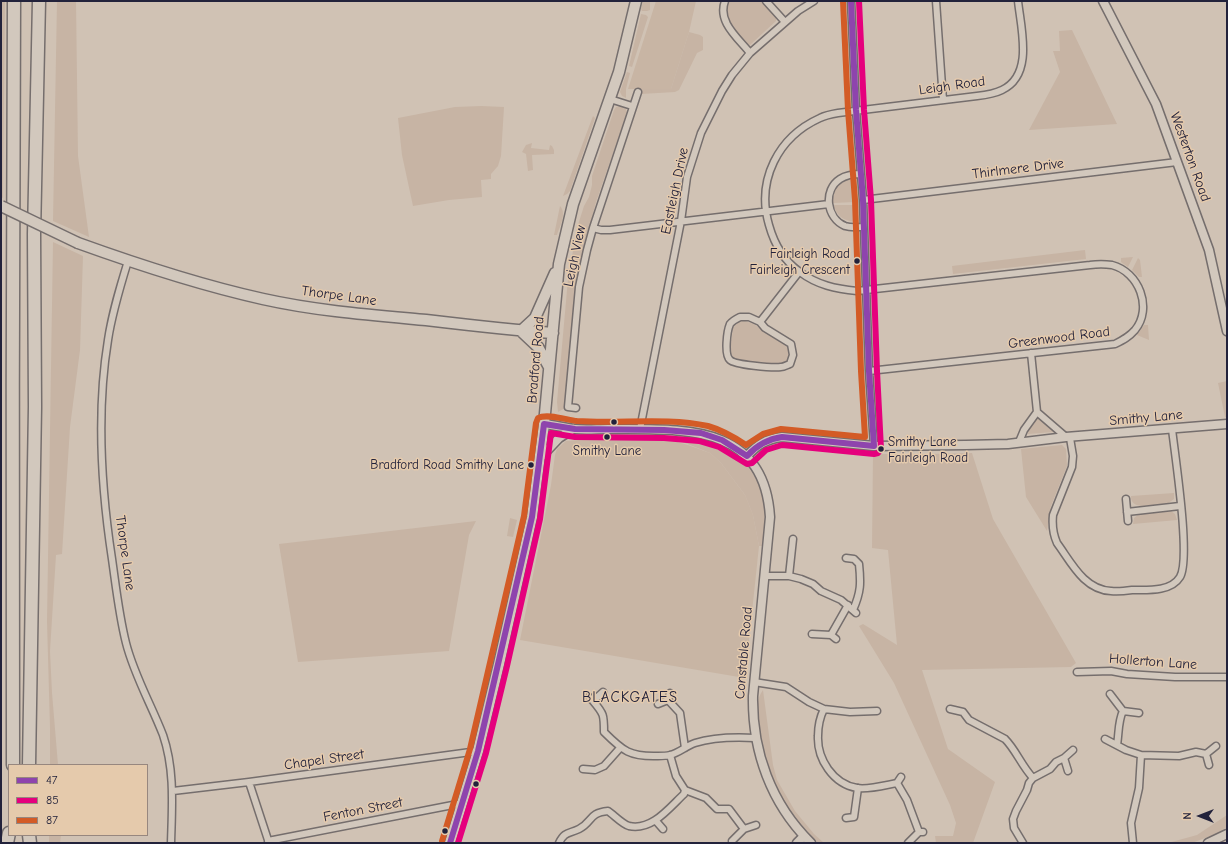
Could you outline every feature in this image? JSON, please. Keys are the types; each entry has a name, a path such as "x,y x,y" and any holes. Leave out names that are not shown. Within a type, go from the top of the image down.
{"highway":[{"path":"13,764 14,398 12,205 14,1"},
{"path":"29,764 35,407 34,234 38,1"}],"main road":[{"name":"Bradford Road","path":"450,843 478,751 500,664 532,517 544,424 559,264 572,204 619,72 636,1"},
{"name":"Thorpe Lane","path":"1,206 78,243 128,261 192,282 265,300 344,313 552,333"},
{"path":"549,367 538,347 521,331 535,318 559,264"}],"street":[{"path":"725,1 723,9 725,22 750,53"},
{"path":"766,1 785,22"},
{"name":"Eastleigh Drive","path":"640,429 681,221 687,177 701,133 732,74 750,53 798,11 814,1"},
{"path":"851,1 856,110 863,200 869,371 874,446"},
{"path":"936,1 944,100"},
{"name":"Leigh Road","path":"765,211 764,192 769,173 776,157 796,132 808,124 822,117 856,110 992,94 1013,82 1020,72 1023,61 1018,1"},
{"name":"Westerton Road","path":"1103,1 1156,104 1209,250 1227,331"},
{"name":"Leigh View","path":"576,408 568,408 580,287 593,228 632,106 638,92"},
{"path":"610,99 632,106"},
{"name":"Thirlmere Drive","path":"863,200 1177,162"},
{"path":"861,174 845,176 839,179 831,190 829,204 830,211 834,218 844,225 852,228 863,227"},
{"path":"593,228 610,230 829,204"},
{"name":"Greenwood Road","path":"765,211 772,238 778,250 799,272 812,280 843,290 866,291 1099,264 1112,265 1124,270 1134,279 1141,291 1143,304 1142,317 1136,329 1127,338 1115,344 869,371"},
{"name":"Thorpe Lane","path":"128,261 108,339 103,378 101,453 106,522 126,644 163,737 170,764 173,791 171,843"},
{"path":"760,322 799,272"},
{"path":"740,317 749,317 760,322 765,328 791,344 793,355 790,364 780,367 740,364 730,361 727,357 726,351 730,325 734,320 740,317"},
{"path":"1031,353 1038,412 1068,438 1073,456 1072,467 1053,516 1053,531 1057,543 1082,578 1090,585 1102,590 1110,591 1158,589 1174,583 1180,577 1184,561 1172,429"},
{"path":"1019,442 1024,430 1038,412"},
{"path":"544,424 573,429 686,431 724,440 747,456"},
{"name":"Smithy Lane","path":"747,456 763,442 772,438 874,446 966,446 1227,424"},
{"path":"540,458 559,438 573,429"},
{"name":"Constable Road","path":"747,456 767,490 770,503 765,576 752,713 755,738 758,753 770,785 784,810 811,843"},
{"path":"1126,499 1128,521"},
{"path":"1127,512 1180,506"},
{"path":"789,576 793,539"},
{"path":"765,576 789,576 801,579 813,584 821,591 841,600 855,611 861,586 859,564 854,560 846,558"},
{"path":"812,634 834,637 848,605"},
{"name":"Hollerton Lane","path":"1077,672 1111,671 1127,674 1175,677 1227,677"},
{"path":"754,682 786,687 809,702 824,709 850,712 877,711"},
{"path":"603,692 591,699 602,712 604,718 604,732 620,748 630,753 650,756 670,755 694,744 710,740 732,737 755,738"},
{"path":"668,700 670,693"},
{"path":"1110,694 1123,710 1139,713"},
{"path":"668,700 680,713 685,748"},
{"path":"658,704 668,700"},
{"path":"963,712 969,708"},
{"path":"824,709 819,720 819,750 825,764 833,776 845,784 858,788 897,783 901,777"},
{"path":"950,709 963,712 969,720 1005,739 1024,768 1033,778"},
{"path":"1117,745 1120,728 1119,722 1123,710"},
{"path":"1105,739 1126,750 1141,755 1179,756 1196,752 1206,754 1216,746"},
{"path":"583,769 595,770 604,766 620,748"},
{"path":"1023,843 1014,828 1013,819 1029,783 1033,778 1050,769 1056,762 1064,758 1073,750"},
{"name":"Chapel Street","path":"173,791 478,751"},
{"path":"1206,754 1209,765"},
{"path":"670,755 676,776 685,790 706,798 717,809 729,809 744,829"},
{"path":"1133,843 1131,823 1139,788 1141,755"},
{"path":"1064,758 1068,771"},
{"path":"249,782 268,842"},
{"path":"897,783 907,800 921,832 908,843"},
{"path":"846,818 854,817 858,788"},
{"path":"559,843 567,833 580,829 596,814 601,812 608,811 628,826 638,826 656,820 684,794 685,790"},
{"name":"Fenton Street","path":"268,842 463,803"},
{"path":"656,820 663,829"},
{"path":"732,841 744,829 756,826"},
{"path":"1208,843 1227,834"},
{"path":"797,843 804,836"}],"shaded area":[{"path":"1,1 5,1 3,198 1,197"},
{"path":"57,1 76,1 78,156 89,237 53,221"},
{"path":"643,1 650,1 650,10 642,11"},
{"path":"656,1 696,1 689,32 671,89 628,89"},
{"path":"730,1 762,1 776,16 776,21 750,45 747,44 734,30 728,19 727,7"},
{"path":"641,14 648,17 632,67 629,66"},
{"path":"1072,30 1117,124 1029,130 1060,72 1053,51 1060,51 1059,31"},
{"path":"689,32 703,37 703,50 697,53 679,90 675,92 641,94 642,89 671,89"},
{"path":"627,72 630,73 626,89 626,98 622,96 620,92"},
{"path":"620,106 626,109 627,113 596,202 581,259 576,285 565,408 558,412 557,402 568,279 577,228 584,206 589,197 592,185 592,176 614,110 616,107"},
{"path":"455,107 504,107 501,156 498,166 491,174 491,179 481,180 482,197 449,200 413,206 402,155 398,118"},
{"path":"593,116 595,118 570,191 563,196"},
{"path":"532,143 531,148 549,150 550,145 552,146 554,154 532,155 533,170 528,171 526,154 522,152 526,145"},
{"path":"851,179 854,180 855,202 833,203 835,190 837,187 843,182"},
{"path":"833,205 855,205 856,220 854,222 844,219 836,212"},
{"path":"560,206 563,216 557,235 554,235"},
{"path":"53,242 83,256 80,350 70,427 62,554 56,555 50,651 58,764 50,764 47,621"},
{"path":"1085,250 1086,259 953,274 952,266"},
{"path":"1133,257 1128,267 1121,262 1121,258"},
{"path":"1138,258 1140,260 1142,277 1139,277 1132,270"},
{"path":"742,320 754,324 788,346 791,351 789,360 784,364 737,361 730,352 733,328 735,323"},
{"path":"1144,325 1148,325 1149,340 1137,335"},
{"path":"1227,381 1227,417 1225,417 1218,383"},
{"path":"1038,418 1041,418 1054,430 1053,432 1028,434 1028,431"},
{"path":"642,435 663,438 710,453 721,463 745,495 753,515 759,546 745,678 520,640 557,449 566,441"},
{"path":"676,436 694,437 712,441 724,446 744,462 758,482 765,506 766,526 762,546 759,546 753,515 745,495 721,463 710,453 675,439"},
{"path":"1062,445 1066,449 1067,466 1051,506 1047,531 1026,497 1021,449"},
{"path":"972,453 993,519 1076,663 1071,667 922,670 948,749 995,782 973,843 936,843 935,836 953,836 956,823 950,805 894,683 859,626 863,624 897,645 888,550 872,548 873,454"},
{"path":"1174,493 1174,499 1167,504 1141,506 1134,503 1131,498 1131,496"},
{"path":"1171,511 1175,514 1177,520 1133,524 1134,518 1139,514"},
{"path":"510,518 517,520 513,537 507,536"},
{"path":"476,521 469,535 449,651 298,662 279,544"},
{"path":"763,690 773,765 777,780 795,811 814,834 824,843 817,842 794,816 780,794 770,771 762,746 758,712 758,701"},
{"path":"1227,815 1227,827 1218,833 1192,843 1168,843 1197,835"},
{"path":"49,836 61,836 60,843 49,843"}],"transit line":[{"name":"87","path":"442,841 470,749 524,516 536,423 538,418 546,416 593,422 659,421 692,423 708,426 718,430 746,445 763,434 781,429 865,437 861,371 855,200 848,110 843,1"},
{"name":"47","path":"450,843 478,751 532,517 544,424 575,429 664,430 701,433 722,440 747,456 763,443 782,437 874,446 869,371 863,200 856,110 851,1"},
{"name":"85","path":"458,843 486,753 507,666 540,519 551,433 575,437 664,438 699,441 719,447 747,464 752,463 766,450 782,445 874,454 878,453 881,449 871,200 864,110 859,1"}],"place":[{"name":"Fairleigh Road Fairleigh Crescent","path":"857,261"},
{"name":"Smithy Lane","path":"607,437"},
{"name":"Smithy Lane Fairleigh Road","path":"881,449"},
{"name":"Bradford Road Smithy Lane","path":"531,465"}],"district":[{"name":"BLACKGATES","path":"630,698"}]}
